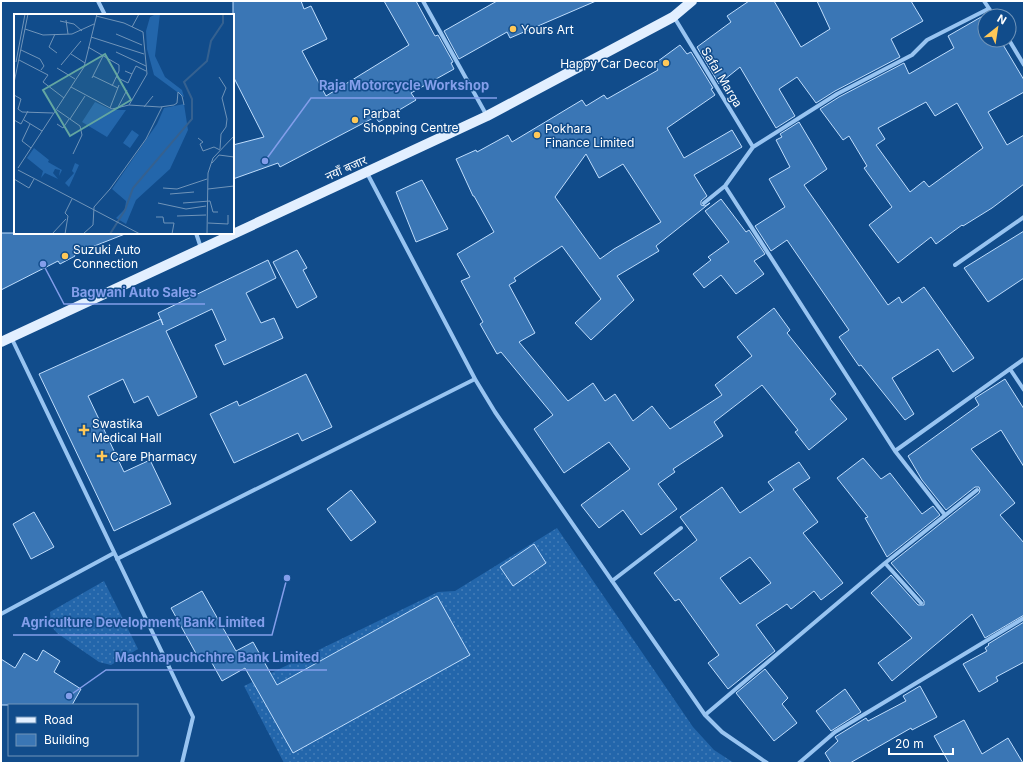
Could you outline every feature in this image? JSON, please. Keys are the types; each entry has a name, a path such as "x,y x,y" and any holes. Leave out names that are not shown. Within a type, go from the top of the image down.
{"main road":[{"name":"नयाँ बजार","path":"234,233 367,173 487,116 673,17 692,1"},
{"name":"नयाँ बजार","path":"1,342 232,234"}],"street":[{"path":"98,1 104,14"},
{"path":"423,1 487,116"},
{"path":"704,203 725,186 753,147 837,94 912,55 927,40 977,15"},
{"name":"Safal Marga","path":"673,17 753,147"},
{"path":"1014,48 1024,65"},
{"path":"367,173 475,379 705,715 722,732 767,763"},
{"path":"725,186 895,451 945,515"},
{"path":"955,265 1024,217"},
{"path":"196,234 201,248"},
{"path":"11,337 193,717 182,763"},
{"path":"895,451 1024,359"},
{"path":"1010,369 1024,390"},
{"path":"117,559 475,379"},
{"path":"705,715 885,563 977,490"},
{"path":"612,581 681,528"},
{"path":"1,614 114,553"},
{"path":"885,563 921,603"},
{"path":"799,763 835,732 1024,618"}],"shaded area":[{"path":"557,528 693,727 714,750 734,763 284,763 244,686 438,592 455,591"},
{"path":"104,581 138,649 111,665 99,662 57,633 51,626 50,612"}],"building":[{"path":"233,1 301,1 304,9 311,6 327,39 302,51 326,96 409,45 384,1 416,1 435,36 438,35 453,62 451,63 454,69 411,93 416,100 379,122 375,117 280,167 278,163 234,179 234,145 264,137 234,78"},
{"path":"497,1 596,1 510,38 507,32 459,59 444,31"},
{"path":"749,1 774,1 801,47 830,29 817,1 911,1 923,21 891,39 900,57 835,91 816,103 797,77 779,89 795,116 776,128 740,67 719,84 697,47 731,22 727,16"},
{"path":"977,19 977,48 1005,48 1024,80 1024,92 988,112 1007,145 1024,135 1024,184 992,208 963,226 962,225 936,244 931,237 898,263 869,225 892,207 864,168 867,166 849,136 843,140 820,109 839,97 904,63 909,74 954,48 948,36","holes":["926,102 935,116 957,103 983,148 929,187 924,181 910,192 876,145 885,139 878,128"]},
{"path":"680,45 687,54 691,52 713,88 711,89 715,95 667,128 684,158 732,130 742,147 694,175 707,196 701,201 701,205 705,206 710,203 656,246 659,251 617,276 634,300 591,340 575,323 601,299 562,246 514,278 516,281 509,285 535,333 519,342 568,401 593,383 605,401 615,394 633,421 652,406 670,429 722,395 715,385 752,356 737,337 774,308 790,330 787,333 836,394 830,399 847,419 809,450 795,432 798,430 762,385 714,422 723,436 673,469 675,472 658,484 677,509 641,535 623,510 599,528 581,505 630,469 609,442 564,473 534,429 553,415 501,352 497,354 480,324 483,322 461,281 470,277 457,254 494,232 473,196 456,159 476,150 477,152 508,135 512,142 582,100 586,106 604,95 607,99 658,70 654,64","holes":["586,154 599,178 623,164 661,222 614,249 600,259 555,197"]},
{"path":"799,122 827,169 804,185 888,305 899,297 902,303 924,287 974,358 953,372 938,349 892,378 914,414 905,420 861,365 859,366 839,337 849,330 787,240 771,251 755,226 785,207 769,179 790,167 776,140 782,137 780,134"},
{"path":"422,180 448,229 416,242 396,192"},
{"path":"721,199 746,232 749,230 765,254 754,261 764,274 736,294 721,275 704,288 693,274 711,260 708,257 729,242 705,211"},
{"path":"1024,231 1024,278 988,302 964,268"},
{"path":"1,233 125,234 74,254 75,256 60,264 58,261 1,290"},
{"path":"297,250 307,268 303,270 317,297 297,308 273,262"},
{"path":"268,260 276,278 246,293 261,323 274,318 283,338 224,365 215,345 226,340 212,309 166,331 197,397 158,416 148,396 134,403 123,379 88,396 124,472 150,460 171,504 114,531 39,374 161,319 158,313"},
{"path":"306,374 332,427 302,441 298,433 234,463 210,414 237,401 239,406"},
{"path":"1005,379 1024,409 1024,467 1001,430 971,449 1015,503 1000,515 1024,543 1024,615 985,638 972,614 892,681 878,663 912,638 871,593 891,575 918,605 924,605 924,601 891,563 979,493 980,490 979,487 975,487 946,510 922,480 908,456 979,405 975,398"},
{"path":"863,458 881,479 890,473 922,514 933,506 940,515 887,557 865,518 868,517 837,478"},
{"path":"799,462 810,478 793,489 818,522 803,533 843,583 821,600 814,591 791,609 787,604 756,625 775,651 728,689 708,663 719,655 679,599 675,601 654,573 697,540 680,517 722,487 740,513 774,490 768,482","holes":["750,557 771,583 740,604 720,578"]},
{"path":"351,490 376,522 351,541 327,509"},
{"path":"34,512 54,547 31,559 13,524"},
{"path":"534,544 546,563 513,586 500,567"},
{"path":"202,591 236,651 253,642 277,685 437,596 470,655 293,753 245,668 222,681 207,654 199,659 171,608"},
{"path":"1024,622 1024,662 996,677 998,681 979,692 963,664 987,651 985,648 989,645 988,644"},
{"path":"43,650 60,661 54,672 81,689 73,704 1,705 1,659 15,668 24,653 37,661"},
{"path":"765,669 788,698 782,704 797,723 774,741 736,693"},
{"path":"920,686 937,717 912,730 911,728 850,763 831,763 825,753 838,741 835,737 866,718 868,721 906,701 903,696"},
{"path":"845,689 861,712 831,731 816,711"},
{"path":"964,720 982,754 1008,738 1023,763 949,763 934,736"}],"place":[{"name":"Yours Art","path":"513,29"},
{"name":"Happy Car Decor","path":"666,63"},
{"name":"Parbat Shopping Centre","path":"355,120"},
{"name":"Pokhara Finance Limited","path":"537,135"},
{"name":"Raja Motorcycle Workshop","path":"265,161"},
{"name":"Suzuki Auto Connection","path":"65,256"},
{"name":"Bagwani Auto Sales","path":"43,264"},
{"name":"Swastika Medical Hall","path":"84,430"},
{"name":"Care Pharmacy","path":"102,456"},
{"name":"Agriculture Development Bank Limited","path":"287,578"},
{"name":"Machhapuchchhre Bank Limited","path":"69,696"}]}
